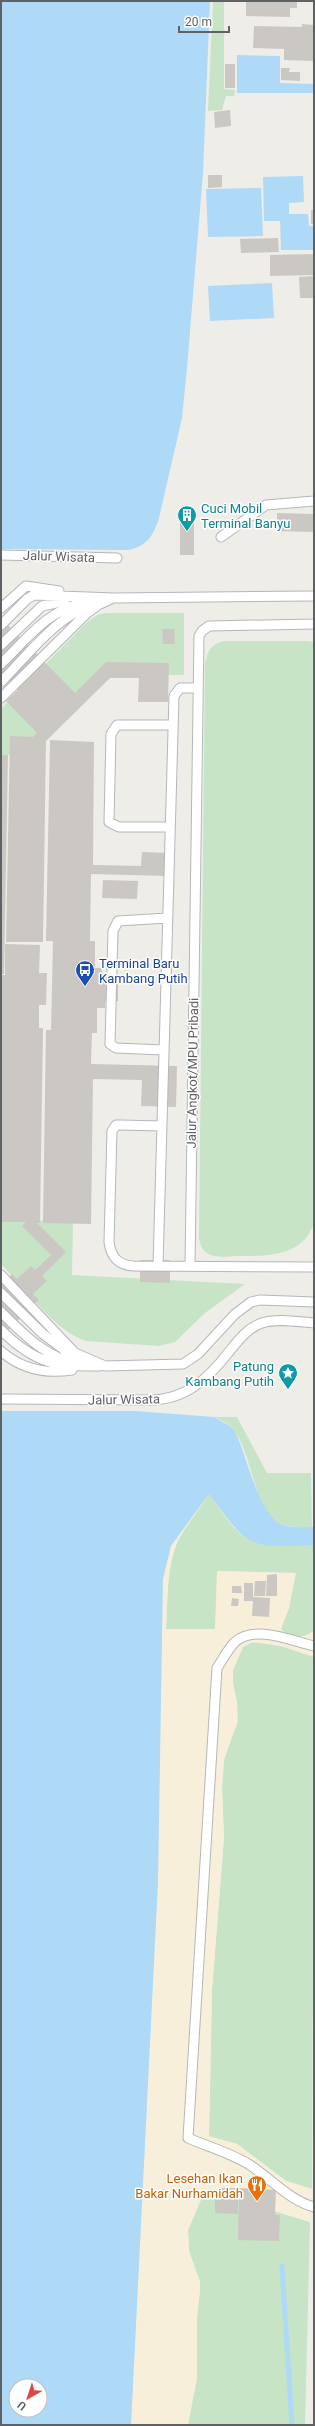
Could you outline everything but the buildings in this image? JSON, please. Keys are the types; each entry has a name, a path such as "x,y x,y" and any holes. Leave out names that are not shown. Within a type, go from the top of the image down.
{"lane":[{"path":"221,537 266,505 314,501"},
{"name":"Jalur Wisata","path":"1,555 117,558"},
{"path":"1,608 26,586 114,598"},
{"path":"1,625 27,598 34,595 114,598 314,596"},
{"path":"1,645 36,610 46,604 114,598"},
{"path":"1,664 53,614 77,604 114,598"},
{"path":"1,682 65,619 84,607 114,598"},
{"path":"1,698 87,613 98,605 114,598"},
{"name":"Jalur Angkot/MPU Pribadi","path":"190,1266 198,642 200,634 205,628 215,626 314,624"},
{"path":"158,1266 173,725 176,692 180,688 197,688"},
{"path":"170,827 119,826 109,822 111,734 117,725 173,725"},
{"path":"163,1050 116,1048 110,1044 113,931 118,921 167,918"},
{"path":"162,1126 116,1126 112,1131 109,1242 112,1253 122,1264 158,1266 314,1267"},
{"path":"1,1275 40,1314 75,1353 105,1366"},
{"path":"1,1293 43,1334 64,1352 76,1358 105,1366"},
{"path":"1,1330 20,1349 42,1361 73,1366 183,1364 195,1357 235,1314 251,1302 260,1300 314,1302"},
{"path":"1,1312 21,1332 50,1353 69,1361 105,1366"},
{"name":"Jalur Wisata","path":"1,1399 150,1400 170,1398 202,1382 242,1336 257,1325 268,1321 314,1323"},
{"path":"1,1352 26,1367 48,1371 105,1366"},
{"path":"314,1646 271,1635 251,1635 235,1642 218,1668 188,2138 229,2154 262,2174 292,2197 314,2207"}],"green space":[{"path":"213,1 224,1 224,89 235,90 234,96 226,96 222,110 208,111"},
{"path":"107,613 184,613 184,675 97,674 31,740 1,760 1,709 86,623 97,615"},
{"path":"225,641 314,642 314,1222 309,1234 302,1242 283,1252 260,1256 222,1257 214,1256 205,1252 199,1238 205,663 211,648 217,643"},
{"path":"1,1220 73,1221 72,1275 245,1284 205,1313 175,1342 159,1346 86,1341 75,1336 52,1319 40,1308 1,1264"},
{"path":"214,1417 237,1417 267,1473 311,1473 312,1527 286,1526 278,1523 270,1516 263,1505 237,1435 230,1426"},
{"path":"209,1493 231,1524 240,1534 250,1540 275,1546 313,1545 314,1631 301,1637 292,1637 281,1629 289,1608 295,1573 218,1571 215,1629 166,1629 169,1575 173,1553 180,1537"},
{"path":"260,1642 281,1646 314,1657 312,2189 286,2181 237,2144 209,2137 212,1990 224,1837 222,1788 224,1760 230,1741 237,1702 233,1684 233,1670 243,1647 250,1643"},
{"path":"205,2190 310,2222 305,2425 188,2425 197,2363 197,2318 200,2290 189,2251 188,2230"}],"sand":[{"path":"209,1493 180,1537 173,1553 169,1575 166,1629 215,1629 217,1571 296,1573 289,1608 281,1628 291,1637 301,1637 314,1631 314,1657 281,1646 253,1642 243,1647 233,1670 233,1684 237,1702 238,1721 224,1760 222,1788 224,1837 212,1990 209,2136 237,2144 286,2181 312,2189 310,2222 205,2190 188,2230 189,2251 200,2281 200,2290 197,2318 197,2379 188,2425 131,2425 158,1882 163,1579 171,1546"}],"water":[{"path":"1,1 210,1 203,173 182,418 157,524 149,539 141,545 129,550 1,549"},
{"path":"237,55 280,56 280,83 314,84 314,93 237,93"},
{"path":"303,176 304,202 289,203 289,214 308,214 309,226 314,226 314,250 281,250 280,221 264,221 263,177"},
{"path":"261,188 263,236 208,237 206,189"},
{"path":"272,283 274,318 210,321 208,286"},
{"path":"1,1411 135,1411 214,1417 230,1426 235,1431 260,1498 274,1520 287,1526 314,1527 314,1545 274,1546 261,1544 241,1534 209,1494 171,1546 163,1579 158,1882 131,2425 1,2425"}],"waterway":[{"path":"282,2266 292,2425"}],"place":[{"name":"Cuci Mobil Terminal Banyu","path":"187,532"},
{"name":"Terminal Baru Kambang Putih","path":"85,987"},
{"name":"Patung Kambang Putih","path":"288,1390"},
{"name":"Lesehan Ikan Bakar Nurhamidah","path":"257,2202"}]}
